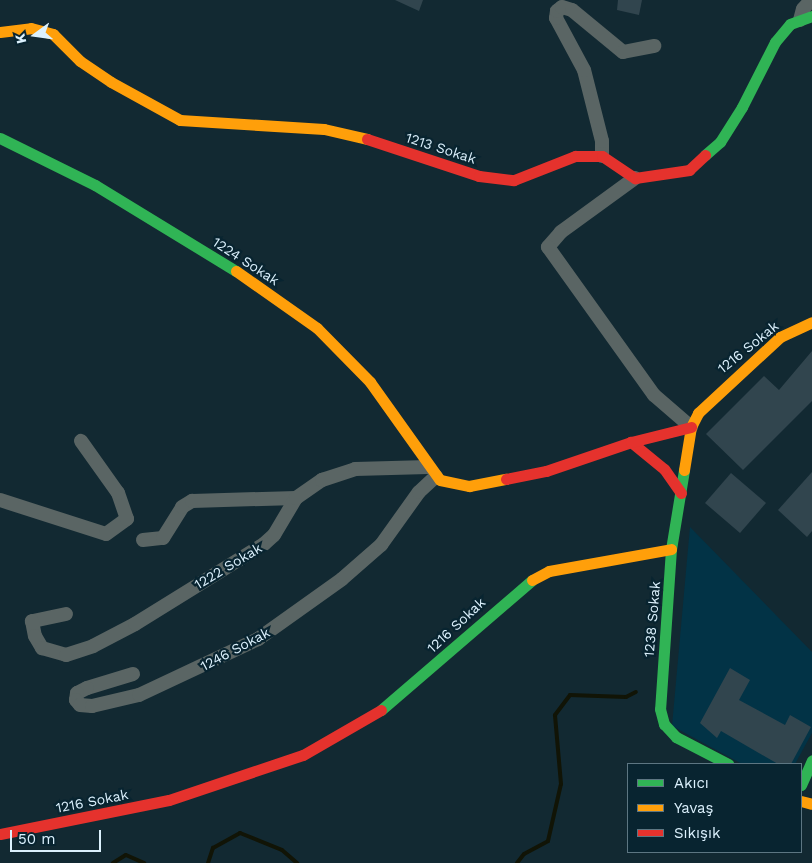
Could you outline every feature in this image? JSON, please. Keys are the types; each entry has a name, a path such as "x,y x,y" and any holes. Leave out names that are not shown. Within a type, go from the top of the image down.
{"street":[{"path":"691,427 654,395 548,247 561,232 635,178 674,175 689,170 705,157 742,108 775,42 790,24 806,18 803,9 811,0"},
{"path":"635,178 602,156 602,141 584,70 556,18 557,11 562,7 572,10 623,52 654,46"},
{"name":"1213 Sokak","path":"0,32 31,28 53,34 80,61 111,82 180,120 324,129 363,137 479,176 514,180 575,156 602,156"},
{"name":"1224 Sokak","path":"0,138 95,185 240,273 317,328 380,396 432,471"},
{"name":"1216 Sokak","path":"0,834 169,800 303,756 355,728 403,694 525,583 549,571 671,549 691,427 698,413 727,383 780,337 812,322"},
{"name":"1222 Sokak","path":"66,614 32,622 34,636 42,648 66,655 135,624 264,544 274,535 296,498 322,480 355,469 432,471 469,486 546,471 631,442 665,437 691,427"},
{"path":"0,500 106,534 127,519 118,493 81,441"},
{"path":"631,442 664,469 681,493"},
{"name":"1246 Sokak","path":"133,674 96,684 77,693 76,700 80,705 92,706 139,695 258,639 342,579 381,546 432,471"},
{"path":"143,540 163,538 182,507 192,501 296,498"},
{"name":"1238 Sokak","path":"671,549 662,691 664,724 676,737 726,763"},
{"path":"802,783 812,760"}],"shaded area":[{"path":"690,527 812,652 812,733 796,763 740,763 672,726"}],"building":[{"path":"395,0 423,0 419,11"},
{"path":"618,0 642,0 639,15 617,10"},
{"path":"812,351 812,401 743,470 706,434 764,376 779,390"},
{"path":"812,472 812,531 807,537 778,510"},
{"path":"731,473 766,503 740,533 705,503"},
{"path":"730,668 750,680 739,700 785,725 790,715 811,727 792,763 776,763 721,731 717,738 700,723"}],"waterway":[{"path":"517,863 524,854 548,841 561,784 555,715 570,695 626,697 636,692"},
{"path":"208,863 213,848 240,833 282,850 297,863"},
{"path":"113,863 126,855 144,863"}],"traffic: fast":[{"path":"705,155 720,142 742,107 775,42 790,24 812,16"},
{"path":"0,138 95,185 236,271"},
{"path":"684,470 671,549 660,709 664,724 676,737 726,763"},
{"path":"381,710 532,580"},
{"path":"802,783 812,760"}],"traffic: slow":[{"path":"0,32 31,28 53,34 80,61 111,82 180,120 324,129 367,139"},
{"path":"236,271 317,328 370,382 440,480 469,486 506,479"},
{"path":"684,470 691,427 698,413 780,337 812,322"},
{"path":"532,580 549,571 671,549"},
{"path":"802,801 812,804"}],"traffic: jam":[{"path":"367,139 479,176 514,180 575,156 602,156 635,178 689,170 705,155"},
{"path":"681,493 664,469 631,442 691,427"},
{"path":"506,479 546,471 631,442"},
{"path":"0,834 169,800 303,755 381,710"}]}
